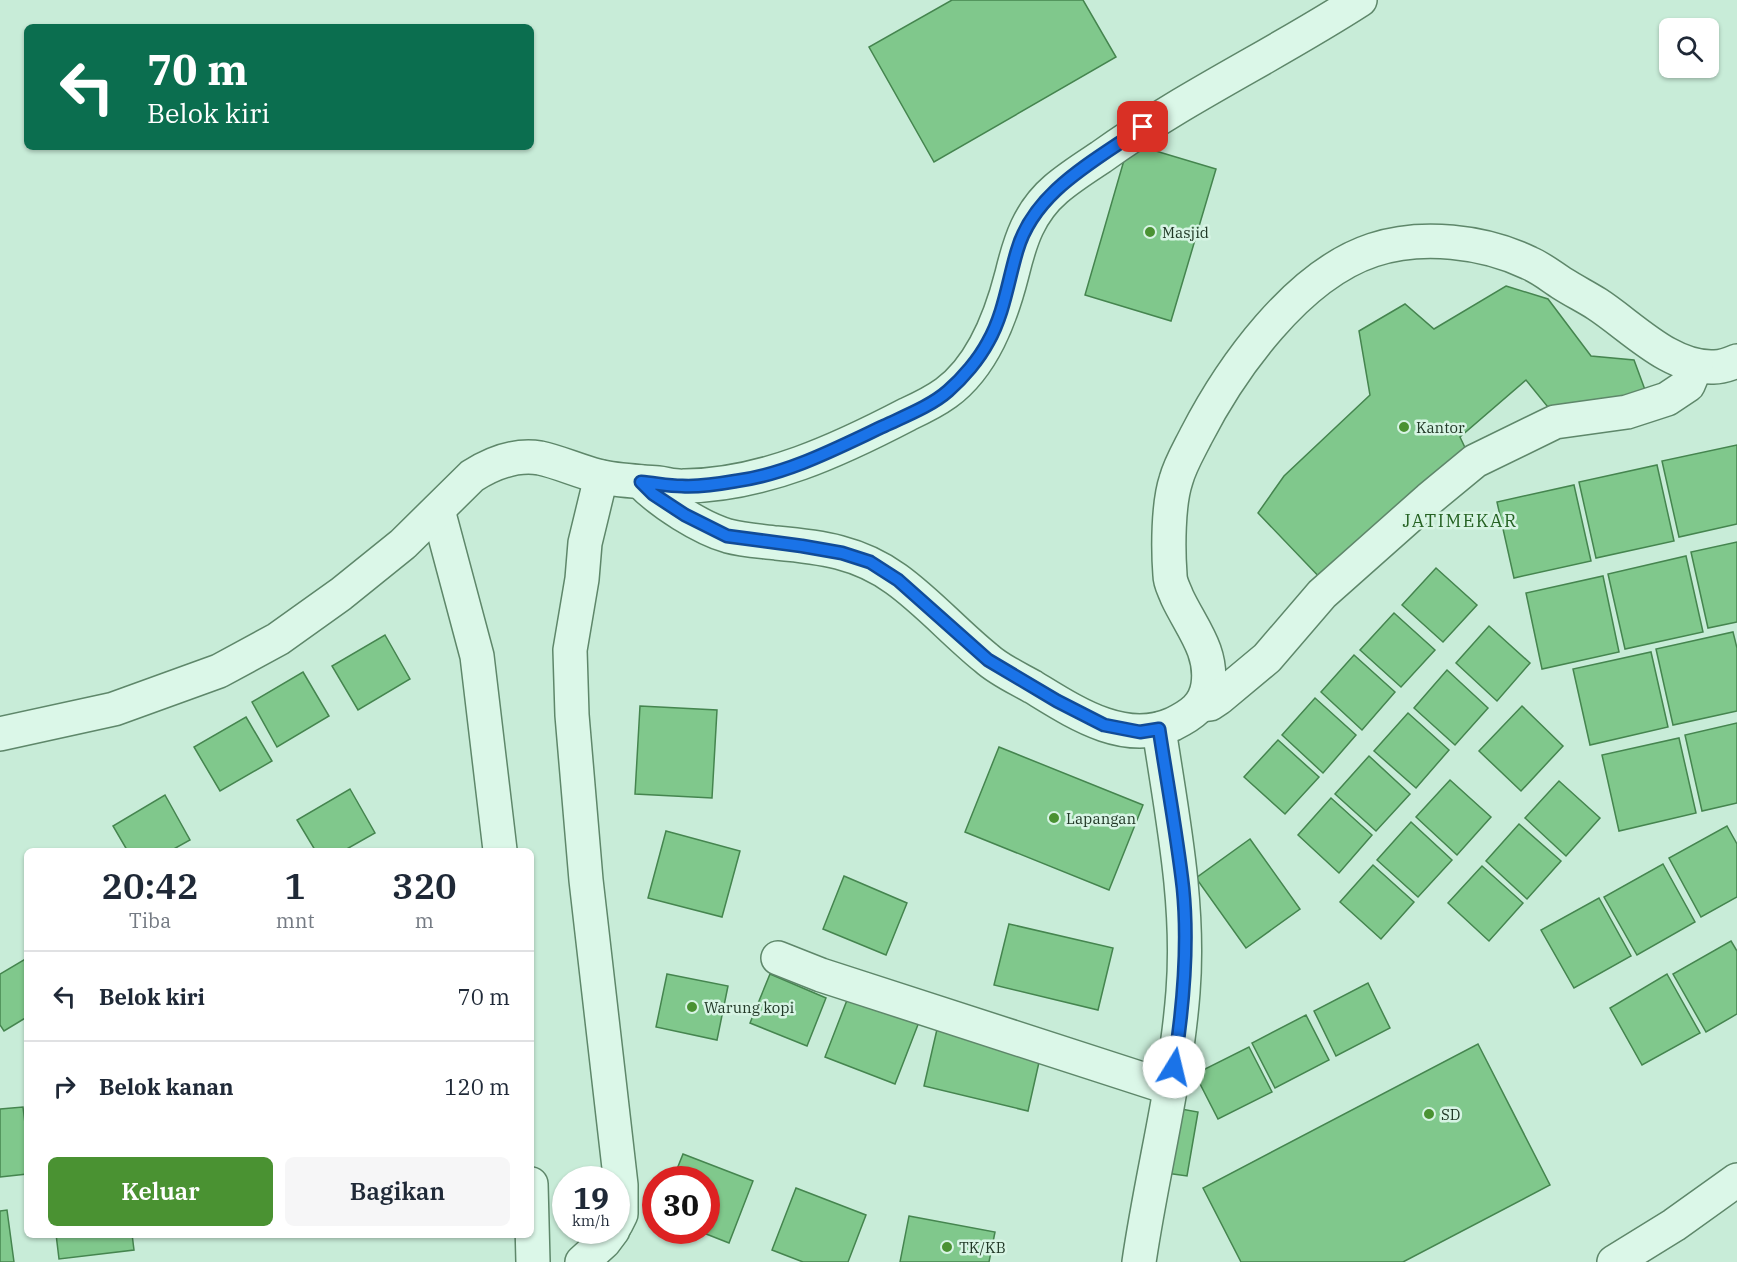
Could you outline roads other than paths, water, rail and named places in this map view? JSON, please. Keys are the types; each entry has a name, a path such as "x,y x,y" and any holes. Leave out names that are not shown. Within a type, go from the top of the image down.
{"street":[{"path":"0,734 114,709 219,671 278,639 340,594 403,544 472,476 509,459 538,458 601,477 683,487 737,481 770,474 822,455 908,414 947,392 968,370 988,341 1002,305 1026,227 1036,210 1056,189 1143,127 1316,28 1360,0"},
{"path":"1202,705 1208,688 1209,664 1202,642 1170,581 1169,539 1175,481 1213,402 1249,350 1272,324 1327,274 1375,249 1400,244 1453,243 1478,246 1530,263 1598,304 1661,351 1696,366 1717,367 1737,361"},
{"path":"641,482 653,494 685,515 727,536 842,553 870,562 898,580 988,660 1057,701 1104,725 1140,732 1159,729 1219,698 1267,658 1322,594 1474,461 1555,422 1627,412 1667,399 1688,385 1696,366"},
{"path":"601,477 585,543 582,579 570,650 572,715 586,880 619,1166"},
{"path":"438,510 477,656 500,848"},
{"path":"1139,1262 1148,1199 1170,1088 1183,991 1185,937 1183,889 1159,729"},
{"path":"778,958 832,978 1170,1088"},
{"path":"1614,1262 1674,1225 1737,1180"},
{"path":"532,1238 533,1262"},
{"path":"582,1262 602,1244"}],"place":[{"name":"Masjid","path":"1150,232"},
{"name":"Kantor","path":"1404,427"},
{"name":"Lapangan","path":"1054,818"},
{"name":"Warung kopi","path":"692,1007"},
{"name":"SD","path":"1429,1114"},
{"name":"TK/KB","path":"947,1247"}],"district":[{"name":"JATIMEKAR","path":"1460,520"}]}
